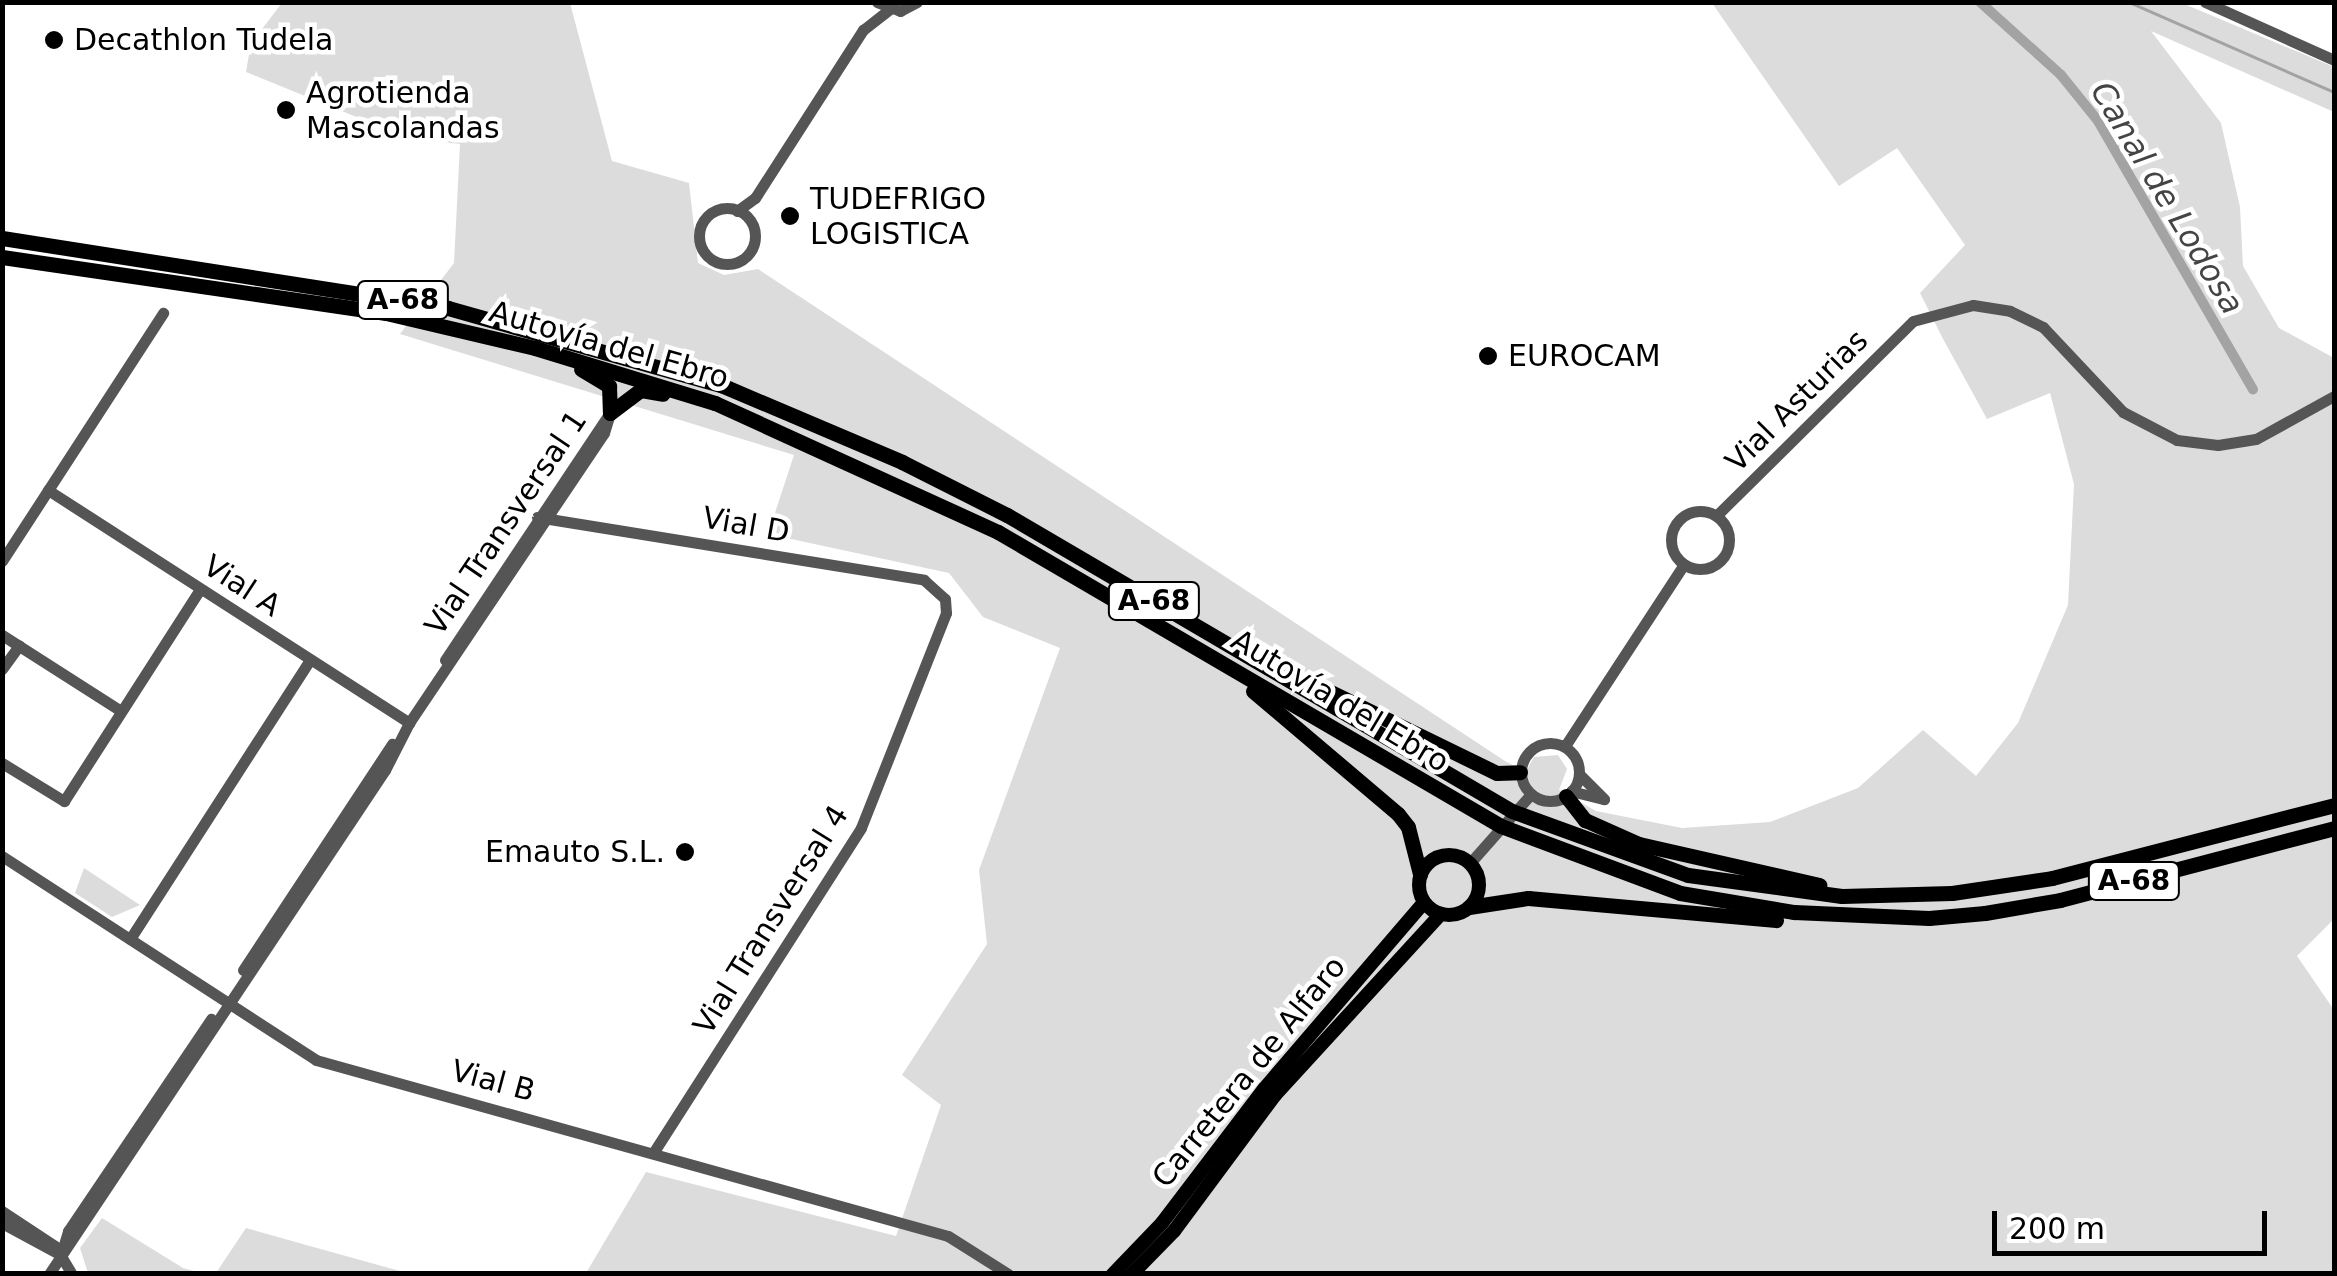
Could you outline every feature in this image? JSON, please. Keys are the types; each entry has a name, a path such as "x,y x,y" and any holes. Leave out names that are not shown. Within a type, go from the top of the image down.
{"highway":[{"path":"2,228 368,284 448,308"},
{"name":"Autovía del Ebro","path":"2,238 448,308 636,356 798,415 1007,516 1494,802 1629,858 1750,887 1842,896 1952,892 2052,878 2334,805"},
{"name":"Autovía del Ebro","path":"2,257 413,319 628,374 792,434 983,524 1482,817 1617,874 1714,900 1794,912 1929,918 2060,900 2334,828"},
{"path":"413,319 439,334 595,374 609,386 610,413"},
{"path":"610,413 641,390 792,434"},
{"path":"1196,626 1479,765 1520,772"},
{"path":"1194,646 1288,717 1398,814 1408,828 1420,874"},
{"path":"1569,794 1575,813 1600,829 1710,863 1827,886 1952,892"},
{"path":"1469,907 1528,898 1779,921 1884,925 1929,918"}],"main road":[{"path":"1439,856 1470,863 1479,883 1469,907 1441,914 1424,902 1420,874 1439,856"},
{"name":"Carretera de Alfaro","path":"1113,1274 1162,1224 1264,1089 1424,902"},
{"name":"Carretera de Alfaro","path":"1132,1274 1174,1231 1275,1095 1441,914"}],"street":[{"path":"737,210 754,198 864,30 873,2 890,10"},
{"path":"864,30 890,10 917,2"},
{"path":"2205,2 2334,60"},
{"path":"751,222 737,210 723,208 705,220 700,240 710,259 731,264 750,253 754,198"},
{"name":"Vial Asturias","path":"1716,516 1914,321 1973,305 2025,316 2059,342 2123,412 2157,434 2198,444 2256,439 2334,396"},
{"path":"2,561 164,312"},
{"name":"Vial Transversal 1","path":"49,1274 206,1040 225,1002 268,948 610,413"},
{"name":"Vial A","path":"48,490 409,723"},
{"path":"1694,512 1716,516 1728,535 1724,556 1705,569 1684,564 1672,546 1676,524 1694,512"},
{"name":"Vial D","path":"543,517 924,580 942,593"},
{"path":"1565,746 1684,564"},
{"path":"2,763 64,801 200,589"},
{"name":"Vial Transversal 4","path":"656,1150 861,828 946,613 942,593"},
{"path":"2,635 121,711"},
{"path":"2,669 20,646"},
{"path":"130,939 310,660"},
{"path":"1565,746 1579,774 1604,799 1569,794 1550,801 1530,794 1520,772 1533,748 1565,746"},
{"path":"1569,794 1579,774"},
{"path":"1470,863 1530,794"},
{"name":"Vial B","path":"2,856 316,1060 656,1150 948,1236 1008,1274"},
{"path":"2,1210 61,1255 72,1274"},
{"path":"2,1223 61,1255"}],"shaded area":[{"path":"282,3 570,3 612,161 689,183 698,263 724,275 758,269 1505,761 1526,772 1534,757 1558,755 1567,769 1559,790 1596,811 1682,828 1770,822 1858,788 1923,730 1976,776 2018,723 2068,605 2074,484 2050,393 1987,419 1942,337 1920,293 1965,245 1897,148 1839,186 1712,3 2182,3 2334,67 2334,112 2151,31 2221,123 2240,207 2243,266 2279,328 2334,358 2334,919 2297,956 2334,1010 2334,1273 586,1273 646,1172 896,1236 941,1105 902,1075 987,944 979,870 1060,648 983,617 949,573 768,534 794,455 400,334 454,263 460,144 408,138 246,72 251,43"},
{"path":"84,868 140,905 112,917 75,893"},
{"path":"102,1218 183,1268 201,1273 88,1273 80,1248"},
{"path":"246,1228 299,1243 407,1273 216,1273"}],"waterway":[{"name":"Canal de Lodosa","path":"1980,2 2061,75 2098,121 2253,390"},
{"path":"2129,2 2334,92"}],"tunnel":[{"path":"785,449 803,406"}],"place":[{"name":"Decathlon Tudela","path":"54,40"},
{"name":"Agrotienda Mascolandas","path":"286,110"},
{"name":"TUDEFRIGO LOGISTICA","path":"790,216"},
{"name":"EUROCAM","path":"1488,356"},
{"name":"Emauto S.L.","path":"685,852"}]}
